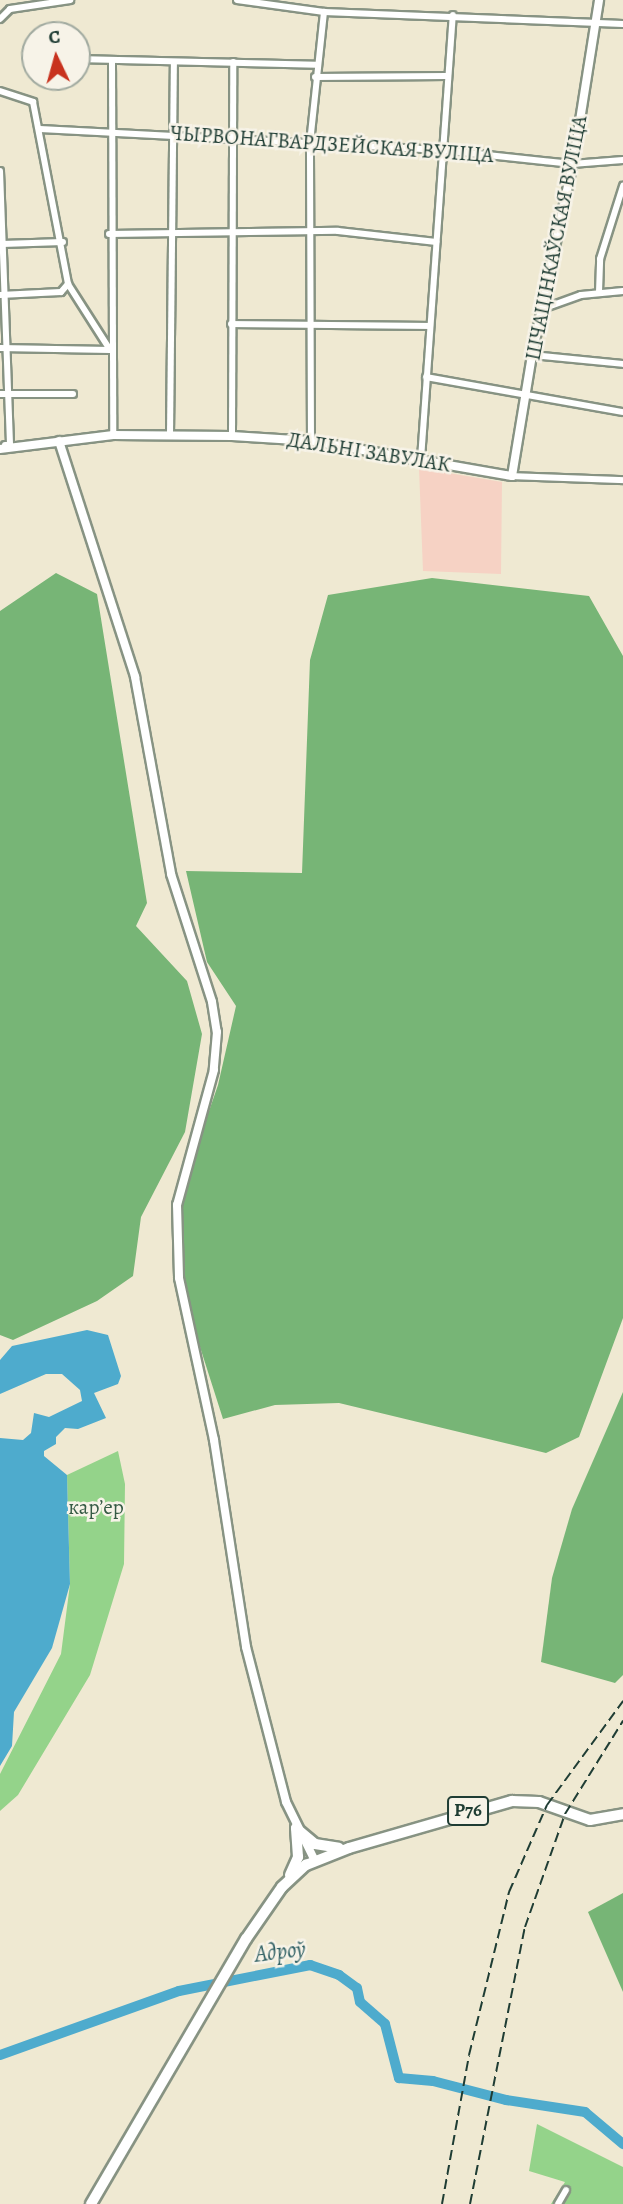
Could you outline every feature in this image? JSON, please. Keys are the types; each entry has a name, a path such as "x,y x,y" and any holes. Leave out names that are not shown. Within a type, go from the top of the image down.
{"main road":[{"name":"Р76","path":"91,2204 246,1939 282,1887 311,1863 349,1847 512,1801 539,1802 590,1819 623,1814"},
{"path":"296,1832 315,1844 349,1847"},
{"path":"282,1887 298,1862 296,1832"}],"street":[{"path":"0,19 10,9 70,0"},
{"path":"237,0 324,12 453,15 623,24"},
{"name":"ШЧАЦІНКАЎСКАЯ ВУЛІЦА","path":"512,476 532,355 572,164 599,0"},
{"path":"311,441 307,232 315,77 324,12"},
{"path":"421,459 441,150 453,15"},
{"path":"91,60 316,65"},
{"path":"111,61 109,234 113,435"},
{"path":"232,436 230,232 233,62"},
{"path":"170,435 174,63"},
{"path":"315,77 447,76"},
{"path":"0,91 33,102 63,242 68,284 110,350"},
{"name":"ЧЫРВОНАГВАРДЗЕЙСКАЯ ВУЛІЦА","path":"40,129 441,150 572,164 623,160"},
{"path":"0,172 3,446"},
{"path":"599,292 600,259 623,186"},
{"path":"109,234 307,232 436,242"},
{"path":"2,244 63,242"},
{"path":"1,295 61,292 68,284"},
{"path":"542,309 599,292 623,291"},
{"path":"231,324 429,327"},
{"path":"2,348 110,350"},
{"path":"532,355 623,364"},
{"path":"426,377 526,397 623,412"},
{"path":"3,393 73,394"},
{"name":"ДАЛЬНІ ЗАВУЛАК","path":"3,446 113,435 232,436 311,441 512,476 623,480"},
{"path":"59,441 135,677 171,874 214,1012 214,1070 177,1205 176,1258 215,1440 237,1607 296,1832 311,1863"},
{"path":"558,2204 566,2190"}],"shaded area":[{"path":"419,468 502,482 501,574 423,571"}],"green space":[{"path":"56,573 97,594 147,903 136,926 187,981 202,1034 185,1132 141,1217 133,1276 97,1301 13,1340 0,1335 0,611"},
{"path":"432,578 589,596 623,656 623,1318 579,1437 546,1453 339,1403 275,1405 223,1419 185,1300 181,1192 218,1085 236,1006 207,962 186,871 302,873 310,660 328,595"},
{"path":"623,1392 623,1675 615,1683 541,1662 552,1578 572,1509"},
{"name":"карʼер","path":"118,1451 125,1484 124,1564 90,1675 18,1795 0,1811 0,1774 61,1654 70,1584 67,1475"},
{"path":"623,1893 623,1992 588,1912"},
{"path":"537,2124 623,2167 623,2204 551,2204 565,2182 529,2171"}],"water":[{"name":"карʼер","path":"87,1330 108,1335 121,1376 118,1384 94,1393 106,1418 78,1429 65,1428 56,1437 56,1444 44,1451 44,1456 67,1475 70,1584 52,1648 14,1712 12,1746 0,1766 0,1438 23,1440 31,1433 34,1413 49,1417 82,1401 80,1390 62,1374 46,1374 0,1394 0,1360 12,1346"}],"waterway":[{"name":"Адроў","path":"0,2055 179,1991 310,1965 339,1975 357,1988 360,2002 385,2024 399,2078 433,2081 506,2100 585,2112 623,2144"}],"railway":[{"path":"442,2204 469,2055 509,1892 547,1805 623,1701"},
{"path":"470,2204 525,1927 565,1814 623,1721"}]}
